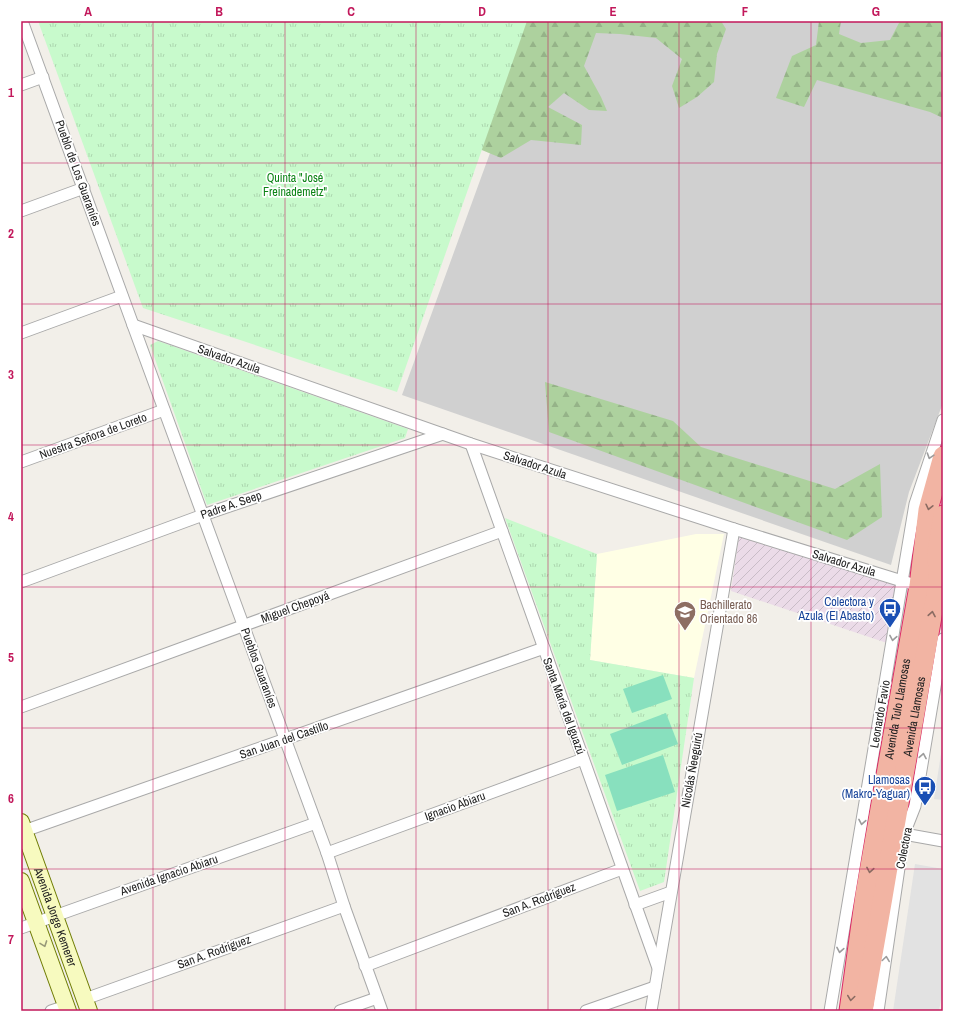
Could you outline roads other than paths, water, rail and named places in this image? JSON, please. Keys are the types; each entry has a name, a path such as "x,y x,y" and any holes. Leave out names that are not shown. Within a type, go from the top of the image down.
{"highway":[{"name":"Avenida Tulo Llamosas","path":"849,1011 865,894 925,586 928,510 943,456"},
{"name":"Avenida Llamosas","path":"862,1011 884,897 895,824 925,586 938,577 937,551 943,515"}],"main road":[{"name":"Avenida Jorge Kemerer","path":"23,827 87,1005"},
{"name":"Avenida Jorge Kemerer","path":"21,881 67,1008"}],"street":[{"name":"Pueblo de Los Guaraníes","path":"22,21 133,325"},
{"path":"21,85 43,77"},
{"path":"21,211 84,188"},
{"path":"21,333 122,296"},
{"name":"Pueblos Guaraníes","path":"133,325 327,853 344,906 382,1011"},
{"name":"Salvador Azula","path":"133,325 471,444 734,529 925,586"},
{"name":"Nuestra Señora de Loreto","path":"21,462 164,410"},
{"name":"Leonardo Favio","path":"830,1011 925,586 915,504 943,420"},
{"name":"Padre A. Seep","path":"21,582 203,515 443,434"},
{"name":"Santa María del Iguazú","path":"471,444 658,968"},
{"name":"Nicolás Ñeeguirú","path":"651,1011 734,529"},
{"name":"Miguel Chepoyá","path":"21,707 502,531"},
{"name":"Colectora","path":"878,1011 904,834 914,806 943,639"},
{"name":"San Juan del Castillo","path":"23,827 285,739 544,648"},
{"name":"Ignacio Abiaru","path":"327,853 583,759"},
{"name":"Avenida Ignacio Abiaru","path":"21,928 316,823"},
{"path":"904,834 943,841"},
{"name":"San A. Rodríguez","path":"365,966 622,869"},
{"path":"635,905 671,892"},
{"name":"San A. Rodríguez","path":"87,1005 344,906"},
{"path":"586,1011 655,988"},
{"path":"340,1011 377,998"},
{"path":"51,1011 67,1008"}],"place":[{"name":"Colectora y Azula (El Abasto)","path":"890,628"},
{"name":"Bachillerato Orientado 86","path":"685,632"},
{"name":"Llamosas (Makro-Yaguar)","path":"925,806"}],"park label":[{"name":"Quinta \"José Freinademetz\"","path":"295,185"}]}
